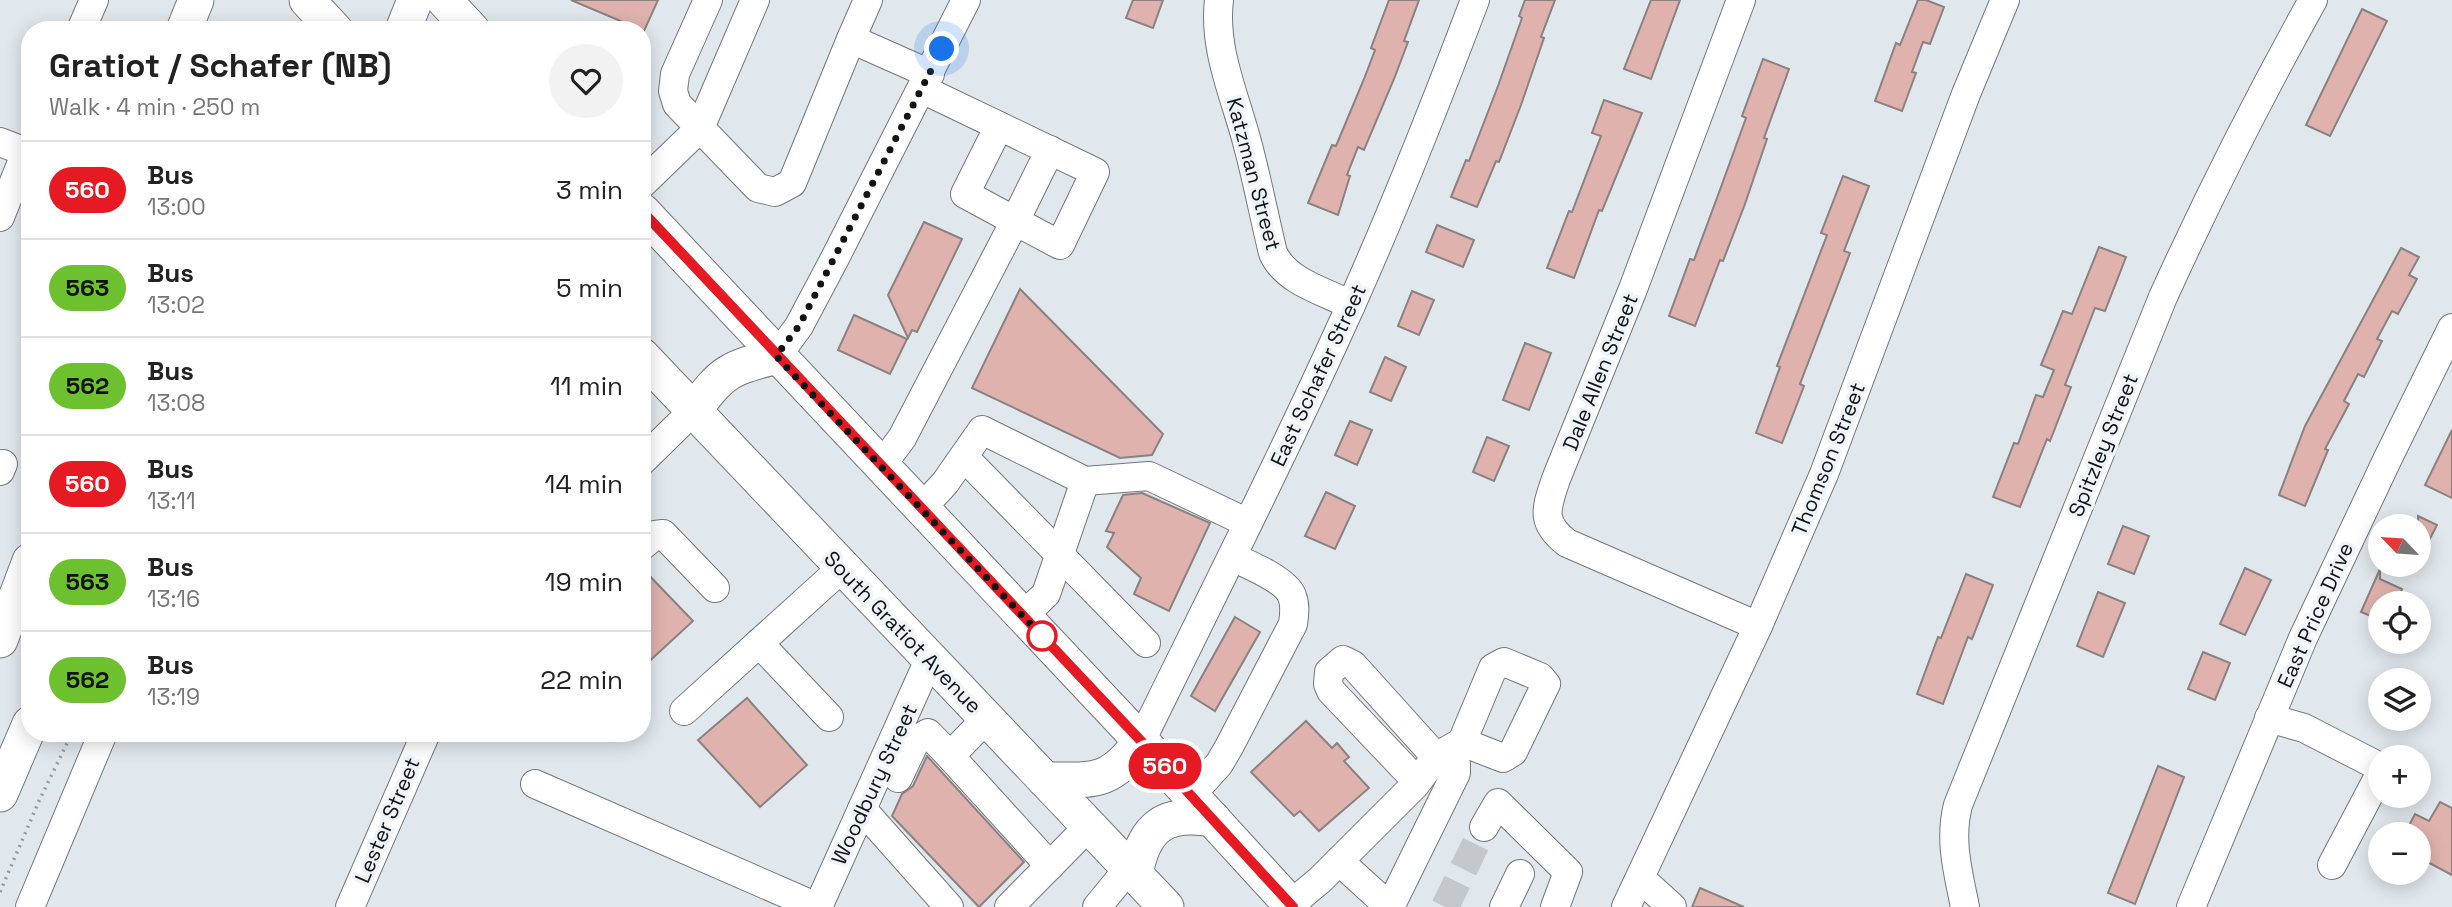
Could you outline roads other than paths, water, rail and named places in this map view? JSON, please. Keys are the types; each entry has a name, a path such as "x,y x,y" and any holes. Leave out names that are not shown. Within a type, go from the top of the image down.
{"main road":[{"path":"188,21 196,0"},
{"path":"307,0 327,21"},
{"path":"407,21 415,0"},
{"path":"444,0 464,21"},
{"path":"651,221 1292,905"},
{"path":"694,410 724,373 776,356"},
{"name":"South Gratiot Avenue","path":"651,369 694,410 1166,907"},
{"path":"0,640 21,585"},
{"path":"1045,780 1095,778 1112,773 1127,760 1141,741"},
{"path":"0,794 22,742"},
{"path":"1132,871 1146,837 1158,826 1174,819 1192,816 1202,807"}],"street":[{"path":"85,21 94,0"},
{"path":"708,0 675,74 673,91 677,104 758,188 775,191 792,183 868,0"},
{"path":"651,175 700,128 755,0"},
{"path":"776,356 799,326 966,0"},
{"name":"Katzman Street","path":"1219,0 1217,24 1222,54 1278,265 1288,275 1351,304"},
{"name":"East Schafer Street","path":"1141,741 1232,557 1351,304 1423,136 1475,0"},
{"name":"Dale Allen Street","path":"1741,0 1633,289 1556,479 1547,516 1553,531 1567,543 1758,626"},
{"name":"Thomson Street","path":"1626,907 1758,626 1824,474 1966,94 2005,0"},
{"name":"Spitzley Street","path":"1965,907 1954,850 1953,825 1958,805 2163,297 2263,90 2313,0"},
{"path":"851,39 999,126 1095,172 1060,244 965,194 999,126"},
{"path":"0,142 21,146"},
{"path":"881,466 902,438 1050,150"},
{"path":"0,217 21,165"},
{"name":"East Price Drive","path":"2191,907 2269,718 2331,578 2452,328"},
{"path":"651,452 694,410"},
{"path":"921,509 945,483 982,430 1085,481 1149,476 1248,523"},
{"path":"964,457 1146,643"},
{"path":"1023,616 1045,594 1085,481"},
{"path":"651,538 663,534 715,588"},
{"path":"1202,807 1219,764 1293,624 1295,607 1291,593 1276,581 1232,557"},
{"path":"684,711 842,568"},
{"path":"759,643 829,717"},
{"name":"Woodbury Street","path":"817,907 869,817 907,735 929,660"},
{"path":"1339,861 1383,901 1392,903 1456,773 1456,764 1436,757 1353,665 1343,660 1329,672 1328,684 1331,691 1410,775 1415,785"},
{"path":"2269,718 2304,728 2368,761"},
{"path":"950,756 986,719"},
{"path":"907,735 928,733 1050,866"},
{"path":"30,907 99,742"},
{"name":"Lester Street","path":"350,907 422,742"},
{"path":"1292,905 1415,785 1436,757 1462,742"},
{"path":"535,785 817,907"},
{"path":"2332,865 2368,797"},
{"path":"1483,827 1498,803 1568,872 1555,907"},
{"path":"869,817 949,907"},
{"path":"1009,907 1089,826"},
{"path":"1097,907 1132,871"},
{"path":"1504,907 1520,874"},
{"path":"1641,879 1672,907"}],"tunnel":[{"path":"1445,907 1484,827"}]}
